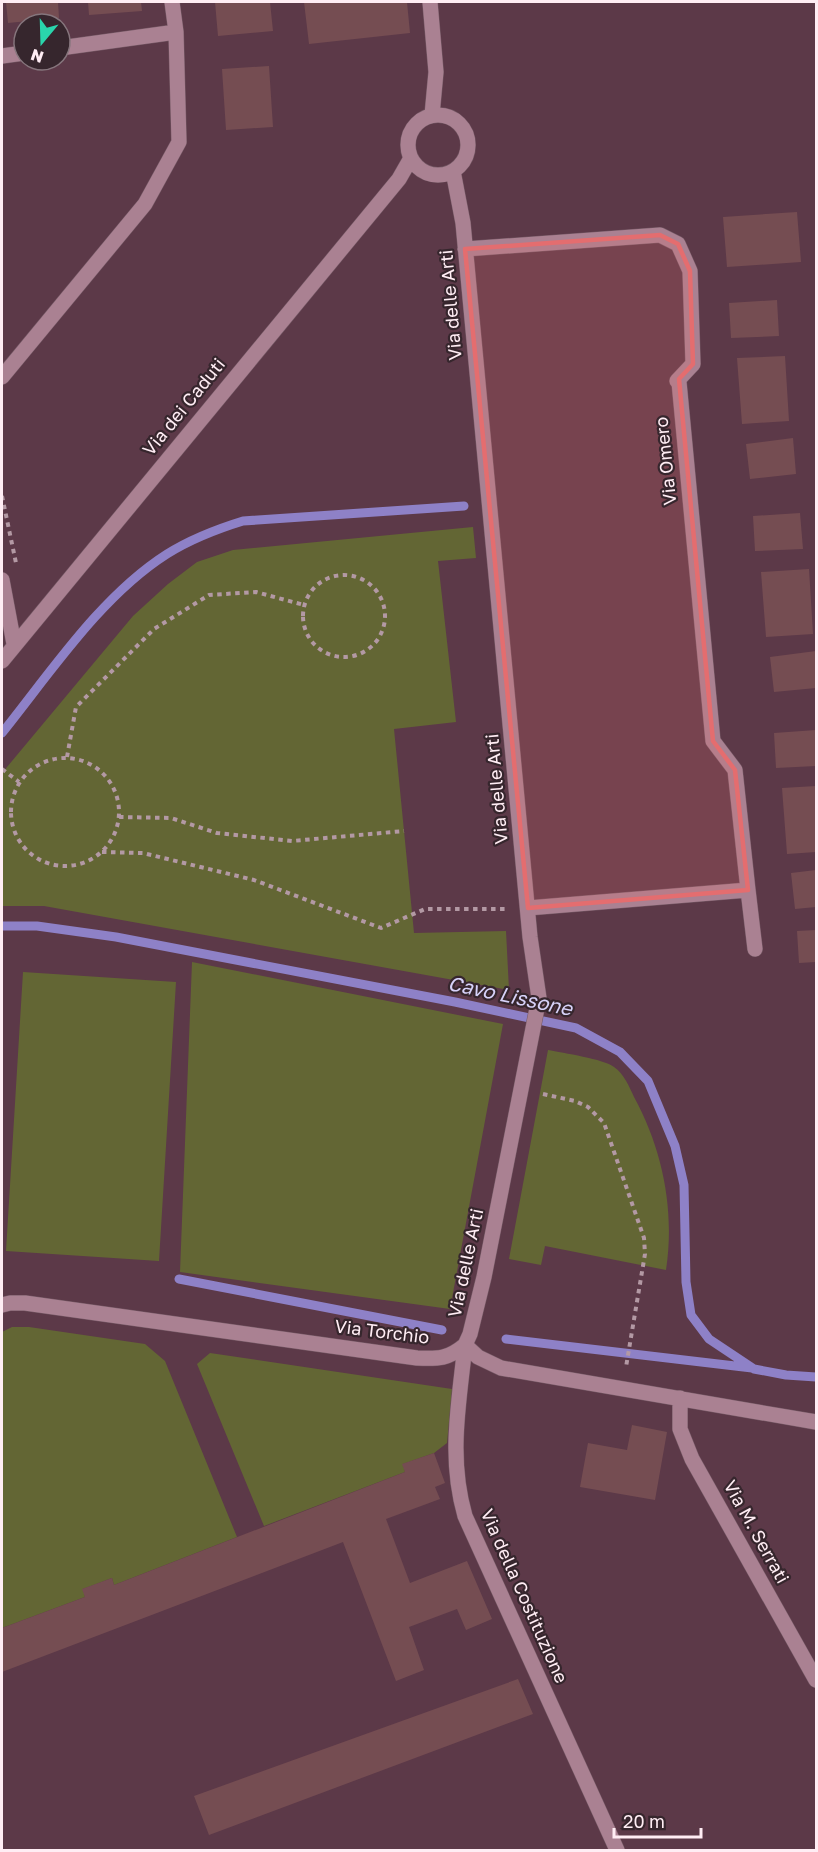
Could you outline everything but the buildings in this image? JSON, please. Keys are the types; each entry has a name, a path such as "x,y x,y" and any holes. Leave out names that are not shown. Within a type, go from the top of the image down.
{"street":[{"path":"2,377 145,204 178,142 176,32 172,2"},
{"path":"430,2 436,72 432,115"},
{"path":"72,46 176,32"},
{"path":"436,72 450,117"},
{"path":"432,115 450,117 464,129 467,138 465,156 460,165 447,173 429,173 415,162 408,149 411,131 424,118 432,115"},
{"name":"Via dei Caduti","path":"2,661 415,162"},
{"name":"Via delle Arti","path":"447,173 463,223 538,998 477,1308 465,1345"},
{"name":"Via Omero","path":"465,249 660,235 678,244 690,271 693,364 677,381 679,382 713,741 735,770 755,949"},
{"path":"2,579 15,644"},
{"path":"528,908 748,890"},
{"name":"Via Torchio","path":"2,1305 25,1303 417,1358 443,1358 454,1354 465,1345"},
{"path":"465,1345 478,1357 501,1368 816,1422"},
{"name":"Via della Costituzione","path":"465,1345 455,1440 458,1491 465,1516 617,1851"},
{"name":"Via M. Serrati","path":"680,1398 680,1429 692,1458 816,1680"}],"path":[{"path":"343,574 357,576 369,583 378,593 384,606 385,619 382,632 374,644 350,657 323,652 313,643 306,631 302,619 304,605 309,593 318,583 330,576 343,574"},
{"path":"67,757 76,707 154,629 209,595 255,592 304,605"},
{"path":"67,757 85,761 101,770 113,785 119,803 119,817 112,839 102,852 87,862 70,866 53,864 37,858 24,847 15,832 11,815 12,798 19,782 32,768 48,760 67,757"},
{"path":"2,769 19,782"},
{"path":"119,817 171,818 217,833 292,842 404,831"},
{"path":"102,852 143,854 254,880 381,928 425,909 528,908"},
{"path":"521,1089 575,1101 588,1107 604,1123 645,1238 645,1254 626,1363"}],"highlighted area":[{"path":"660,235 678,244 690,271 693,364 679,379 713,741 735,770 748,890 528,908 465,249"}],"green space":[{"path":"473,527 476,558 438,561 456,722 394,729 414,933 506,931 509,990 44,906 2,906 2,773 133,616 168,584 197,562 233,550"},
{"path":"192,962 503,1024 450,1309 180,1272"},
{"path":"23,972 176,982 159,1261 6,1251"},
{"path":"548,1050 609,1064 621,1073 628,1085 652,1138 664,1181 669,1226 666,1270 545,1246 541,1265 509,1259"},
{"path":"12,1327 29,1327 145,1344 165,1361 237,1537 114,1585 112,1578 83,1589 85,1597 2,1628 2,1332"},
{"path":"210,1353 452,1389 447,1443 434,1453 403,1464 405,1472 264,1526 197,1364"}],"waterway":[{"path":"2,733 78,636 120,591 143,571 185,544 243,521 464,506"},
{"name":"Cavo Lissone","path":"2,926 37,926 116,937 455,1002 576,1028 620,1052 648,1081 675,1146 684,1185 686,1282 691,1315 709,1339 754,1369 786,1375 816,1377"},
{"path":"179,1279 442,1330"},
{"path":"506,1339 752,1368"}]}
